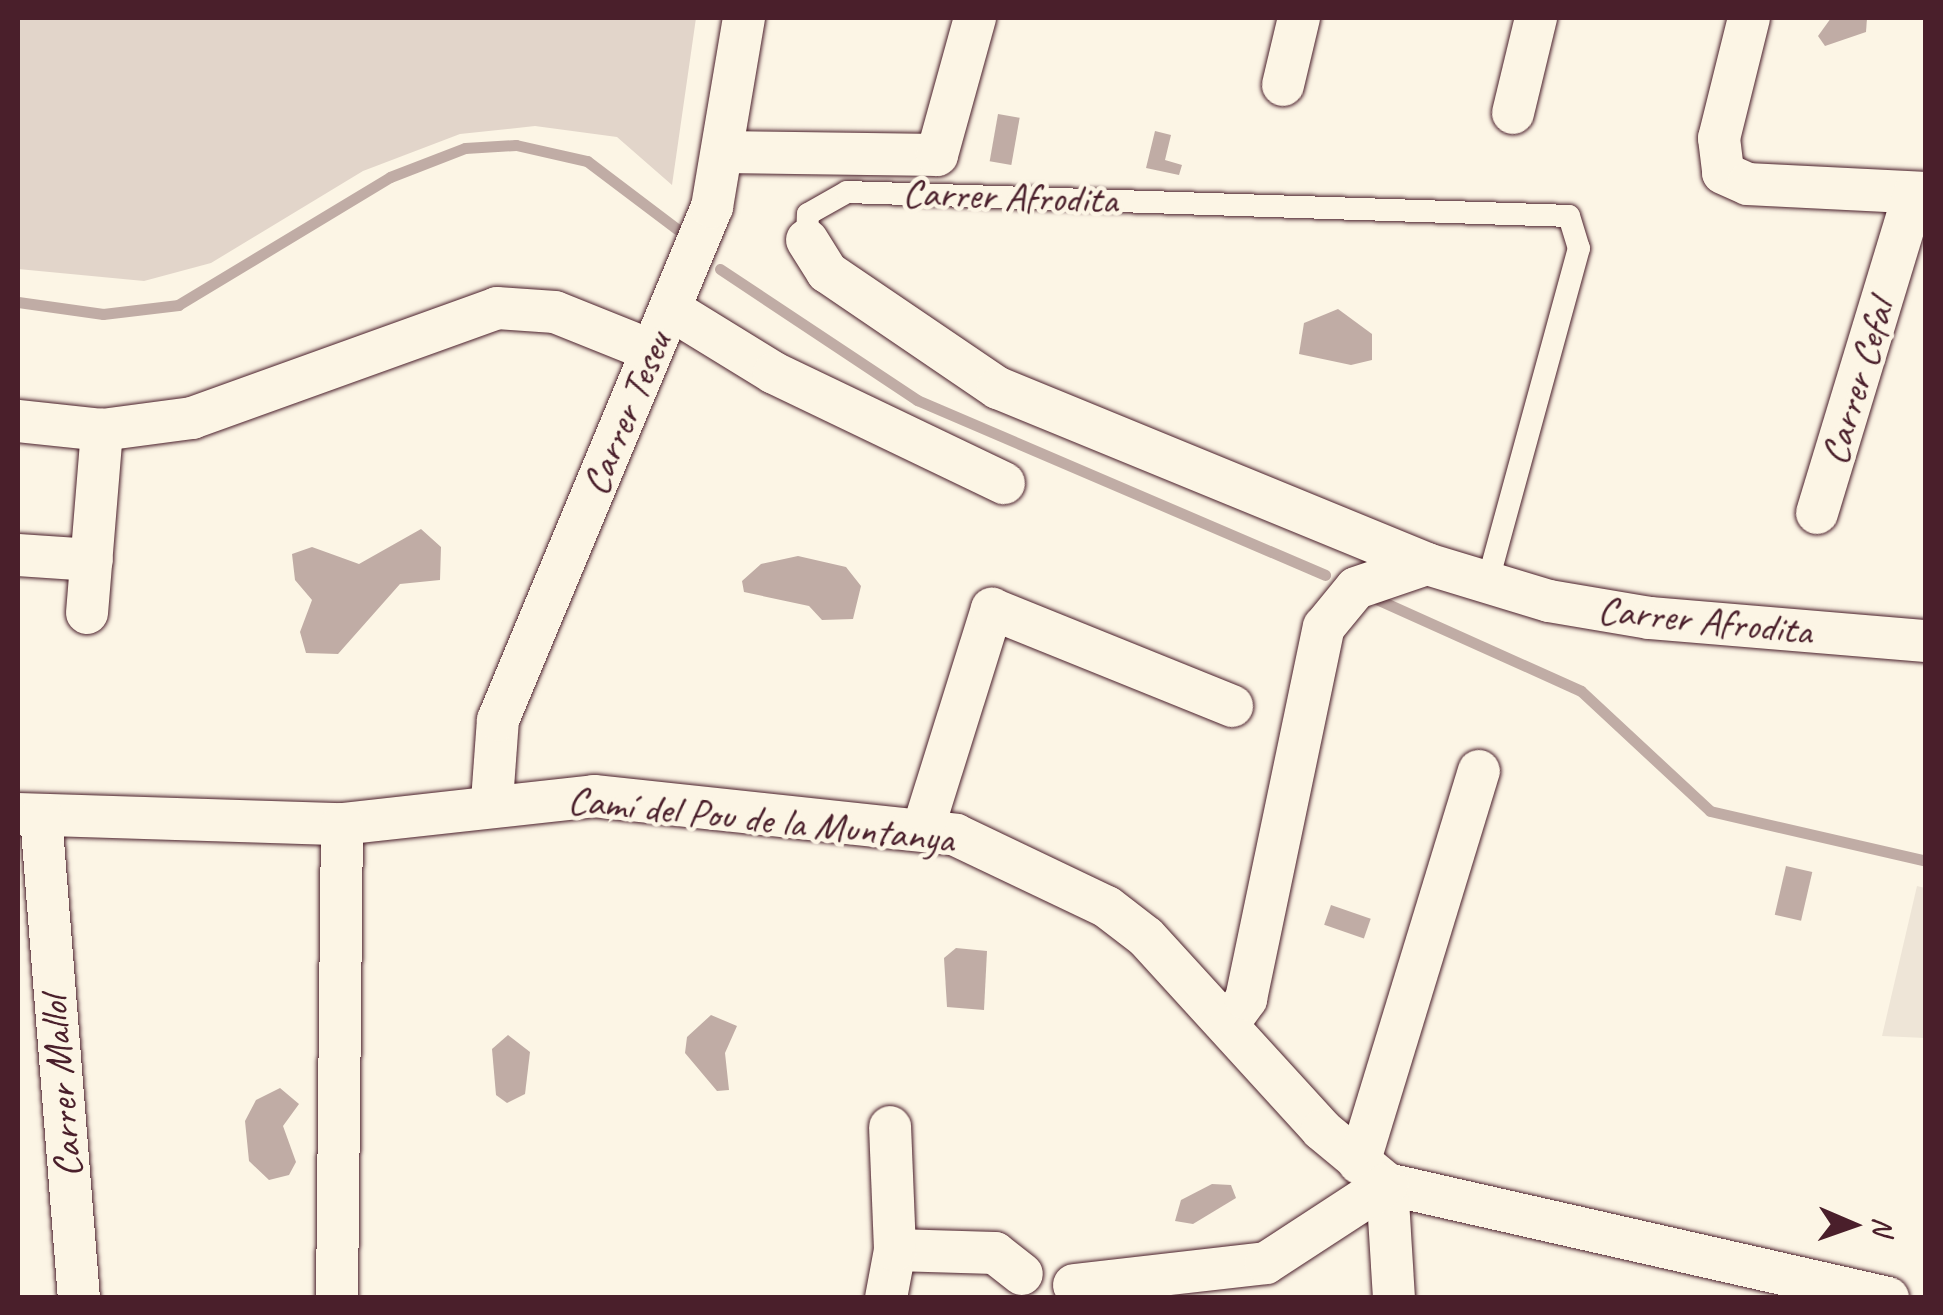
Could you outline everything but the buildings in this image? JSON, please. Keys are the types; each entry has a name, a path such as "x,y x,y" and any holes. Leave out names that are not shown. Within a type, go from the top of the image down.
{"street":[{"name":"Carrer Teseu","path":"492,802 498,720 712,207 725,152 744,18"},
{"path":"725,152 937,155 975,18"},
{"path":"1283,85 1300,18"},
{"path":"1514,113 1536,18"},
{"name":"Carrer Cefal","path":"1750,18 1719,154 1723,173 1748,184 1920,193 1817,513"},
{"name":"Carrer Afrodita","path":"807,240 827,272 998,388 1427,564 1488,584 1650,618 1926,641"},
{"path":"674,300 774,372 1004,483"},
{"path":"18,422 102,430 234,406 476,310 555,312 650,350"},
{"path":"87,612 102,430"},
{"path":"18,555 92,560"},
{"path":"1231,1020 1246,999 1324,627 1356,588 1427,564"},
{"path":"923,829 992,610 1232,706"},
{"path":"1394,1298 1373,1174 1478,771"},
{"name":"Camí del Pou de la Muntanya","path":"29,815 342,824 492,802 610,797 923,829 995,848 1107,907 1231,1020 1373,1174"},
{"name":"Carrer Mallol","path":"29,815 79,1298"},
{"path":"337,1298 342,824"},
{"path":"886,1298 895,1250 890,1127"},
{"path":"1373,1174 1745,1282 1888,1298"},
{"path":"895,1250 996,1253 1021,1286 1051,1262 1074,1292 1251,1268 1309,1241 1373,1174"}],"lane":[{"name":"Carrer Afrodita","path":"807,240 808,214 848,192 1569,216 1580,248 1488,584"}],"shaded area":[{"path":"18,18 696,18 672,185 617,137 535,126 460,134 363,171 211,263 144,281 18,269"},
{"path":"1831,18 1867,18 1866,32 1825,46 1818,36"},
{"path":"998,114 1020,118 1011,165 990,161"},
{"path":"1155,131 1171,135 1165,160 1182,165 1179,175 1146,168"},
{"path":"1338,309 1372,334 1372,360 1351,365 1299,354 1304,323"},
{"path":"421,529 441,547 440,580 400,584 338,654 306,653 300,632 312,600 295,580 292,554 312,547 359,564"},
{"path":"798,556 846,567 861,586 853,619 822,620 809,606 744,592 742,581 761,564"},
{"path":"1786,866 1812,872 1801,921 1775,915"},
{"path":"1917,886 1925,888 1925,1038 1882,1036"},
{"path":"1331,905 1371,919 1364,939 1324,925"},
{"path":"956,948 987,951 984,1010 947,1007 944,958"},
{"path":"711,1015 737,1026 725,1053 729,1090 717,1091 685,1053 687,1037"},
{"path":"508,1035 530,1052 525,1094 507,1103 496,1095 492,1049"},
{"path":"280,1088 299,1104 283,1126 296,1162 289,1175 269,1180 249,1161 245,1121 256,1100"},
{"path":"1212,1184 1231,1185 1236,1198 1193,1224 1175,1221 1181,1200"}],"waterway":[{"path":"18,302 103,314 178,305 390,177 465,148 516,145 587,161 677,229"},
{"path":"720,269 917,400 1325,575"},
{"path":"1372,597 1581,691 1710,811 1926,861"}]}
